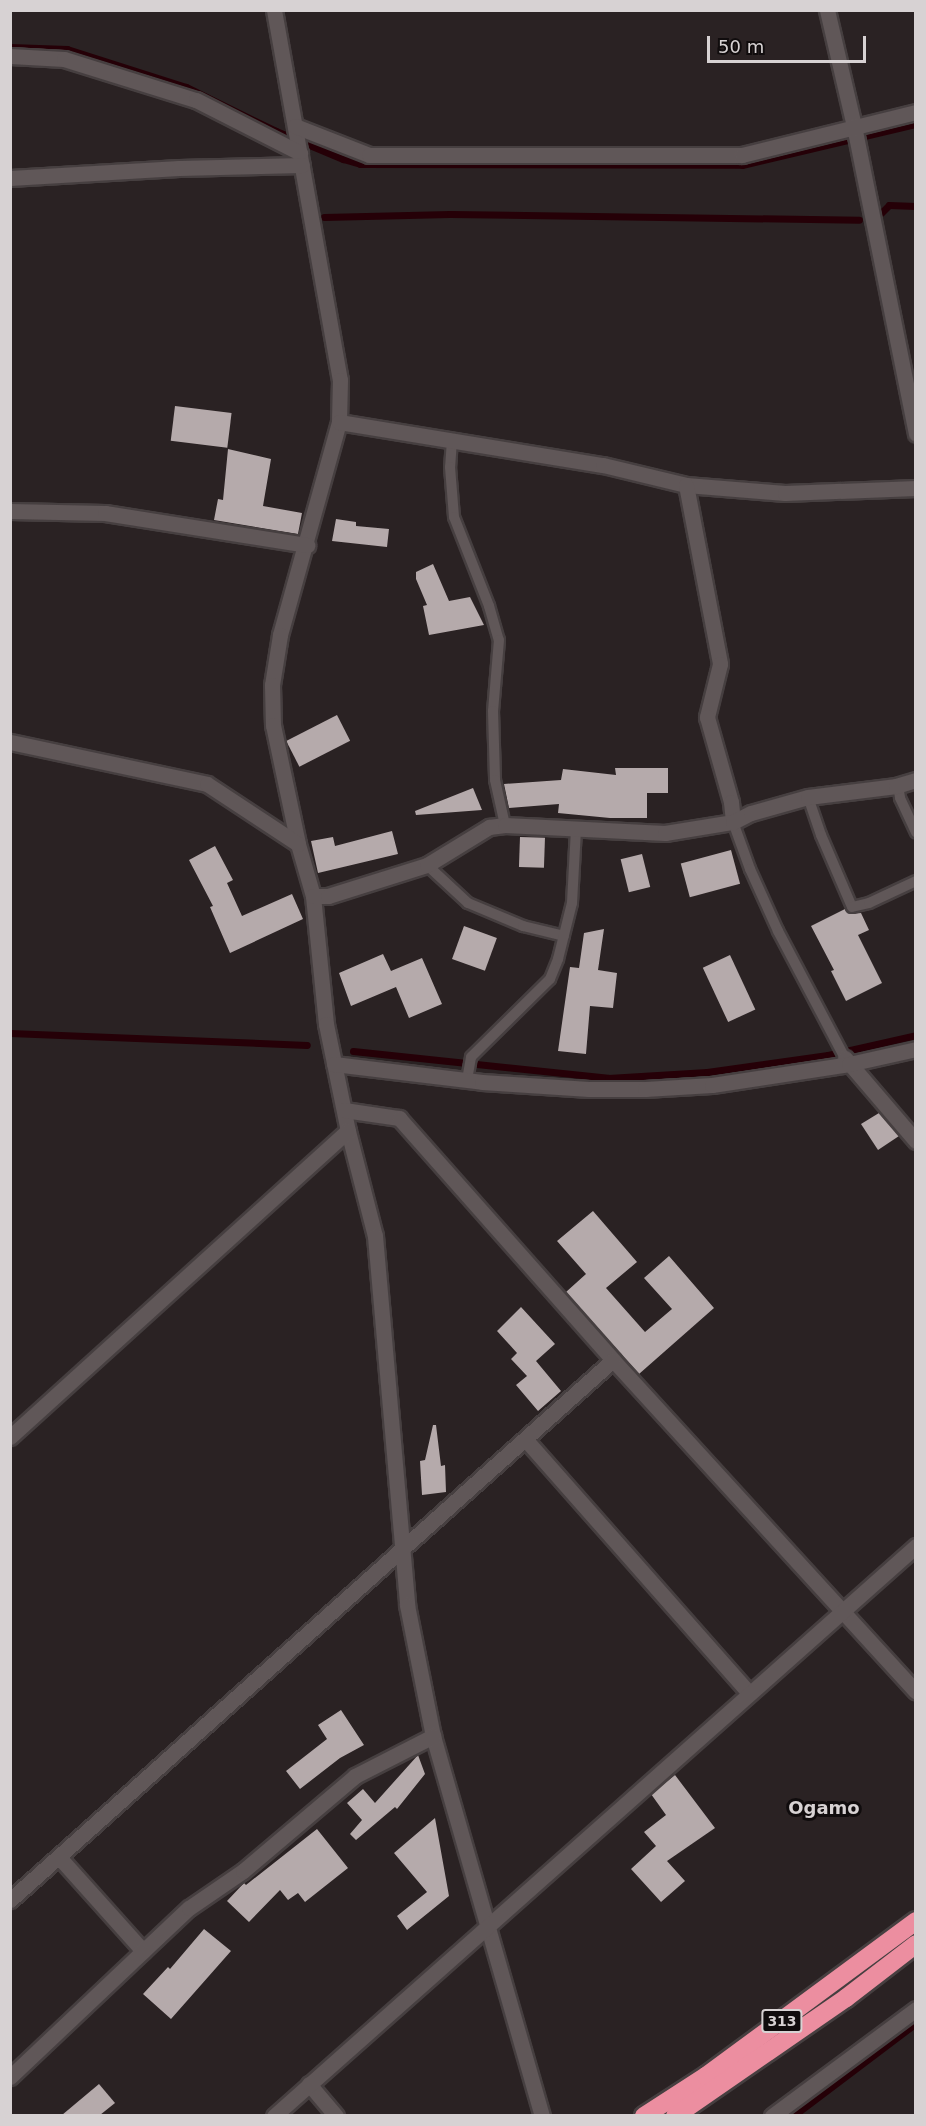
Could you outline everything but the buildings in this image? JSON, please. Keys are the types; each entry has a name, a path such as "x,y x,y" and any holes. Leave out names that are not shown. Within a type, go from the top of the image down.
{"highway":[{"name":"313","path":"644,2115 706,2076 915,1921"},
{"name":"313","path":"675,2115 846,1998 915,1944"}],"street":[{"path":"274,10 340,380 339,422 307,545 280,635 272,685 273,725 298,844 313,896 326,1024 348,1131 375,1236 408,1605 433,1736 542,2115"},
{"path":"827,10 854,126 915,434"},
{"path":"10,56 64,59 196,100 301,159"},
{"path":"295,126 369,155 742,155 915,112"},
{"path":"10,178 301,159"},
{"path":"339,422 603,465 686,485 785,493 915,488"},
{"path":"686,485 720,664 707,717 731,802 733,822"},
{"path":"10,511 105,513 307,545"},
{"path":"10,742 207,784 298,844"},
{"path":"313,896 328,896 427,865 489,827 506,825 665,833 733,822 751,813 808,797 898,785 915,780"},
{"path":"334,1064 467,1080 589,1089 645,1089 712,1085 845,1056 915,1049"},
{"path":"845,1056 915,1141"},
{"path":"344,1110 399,1118 613,1360 843,1609 915,1692"},
{"path":"10,1437 348,1131"},
{"path":"10,1900 403,1551 613,1360"},
{"path":"526,1440 748,1693"},
{"path":"274,2115 915,1545"},
{"path":"10,2077 189,1908 243,1870 355,1776 433,1736"},
{"path":"59,1857 143,1951"},
{"path":"772,2115 915,2009"},
{"path":"309,2084 336,2115"}],"lane":[{"path":"453,440 450,466 454,517 489,606 499,640 493,711 495,780 506,825"},
{"path":"898,785 900,798 915,833"},
{"path":"808,797 820,835 852,907 869,903 915,881"},
{"path":"733,822 750,869 778,931 845,1056"},
{"path":"467,1080 471,1057 550,979 572,903 576,829"},
{"path":"427,865 468,903 523,926 564,936"}],"waterway":[{"path":"10,47 67,49 186,87 276,131 360,164 742,165 916,124"},
{"path":"881,213 889,205 916,206"},
{"path":"324,217 450,214 859,220"},
{"path":"10,1033 307,1045"},
{"path":"353,1051 608,1078 707,1072 828,1055 916,1035"},
{"path":"793,2116 916,2023"}],"district":[{"name":"Ogamo","path":"824,1808"}]}
